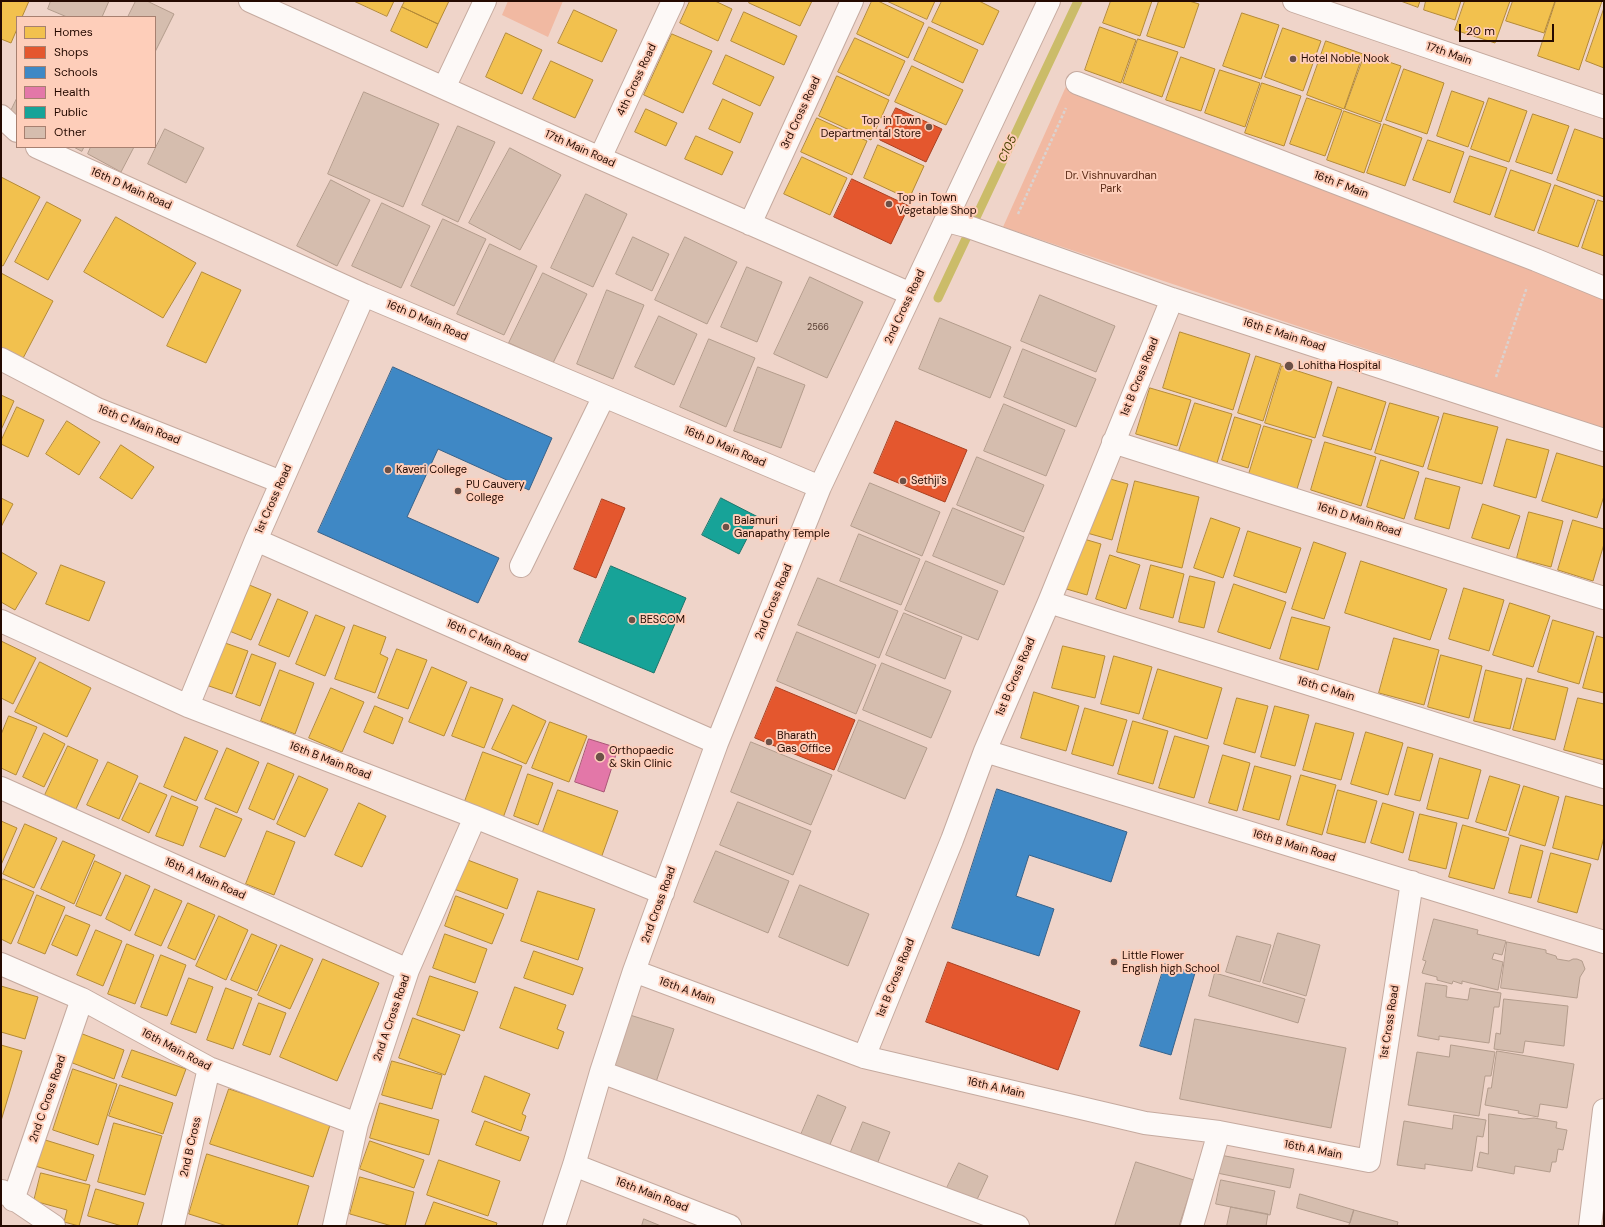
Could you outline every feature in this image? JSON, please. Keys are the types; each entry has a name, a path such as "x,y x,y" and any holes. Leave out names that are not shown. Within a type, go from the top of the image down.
{"street":[{"name":"17th Main Road","path":"250,1 600,158 911,294"},
{"path":"444,88 485,1"},
{"name":"4th Cross Road","path":"600,158 673,1"},
{"name":"3rd Cross Road","path":"750,224 852,1"},
{"name":"2nd Cross Road","path":"554,1226 601,1072 634,971 717,742 820,487 911,294 957,223 1049,1"},
{"name":"17th Main","path":"1294,1 1604,107"},
{"name":"16th F Main","path":"1077,83 1536,260 1604,288"},
{"path":"1,116 16,130"},
{"name":"16th D Main Road","path":"39,148 364,295 820,487"},
{"name":"16th E Main Road","path":"957,223 1172,299 1604,440"},
{"name":"1st Cross Road","path":"188,706 256,540 364,295"},
{"name":"1st B Cross Road","path":"864,1057 952,840 985,751 1049,602 1172,299"},
{"name":"16th C Main Road","path":"1,359 97,409 281,482"},
{"path":"521,566 604,396"},
{"name":"16th D Main Road","path":"1113,442 1604,598"},
{"name":"16th C Main Road","path":"256,540 717,742"},
{"name":"16th C Main","path":"1049,602 1604,776"},
{"name":"16th B Main Road","path":"1,621 188,706 475,817 663,893"},
{"name":"16th B Main Road","path":"985,751 1604,942"},
{"name":"16th A Main Road","path":"1,788 408,970"},
{"name":"2nd A Cross Road","path":"334,1226 357,1124 408,970 475,817"},
{"name":"1st Cross Road","path":"1369,1161 1412,882"},
{"name":"16th Main Road","path":"1,964 82,999 209,1068 357,1124"},
{"name":"16th A Main","path":"634,971 864,1057 1145,1123 1219,1132 1369,1161"},
{"name":"2nd C Cross Road","path":"7,1195 82,999"},
{"name":"2nd B Cross","path":"173,1226 209,1068"},
{"path":"601,1072 1018,1226"},
{"path":"1590,1226 1604,1110"},
{"path":"1192,1226 1219,1132"},
{"name":"16th Main Road","path":"574,1164 730,1226"},
{"path":"7,1195 54,1226"}],"path":[{"path":"1017,217 1067,106"},
{"path":"1487,402 1536,260"}],"green space":[{"path":"508,1 563,1 548,37 502,15"},
{"name":"Dr. Vishnuvardhan Park","path":"1068,82 1604,300 1604,429 1003,227"}],"building: Homes":[{"path":"1,1 29,1 22,16 16,16 16,31 11,43 1,39"},
{"path":"354,1 394,1 387,16"},
{"path":"405,1 449,1 438,24 402,7"},
{"path":"690,1 715,1 732,9 718,41 680,23"},
{"path":"750,1 812,1 800,26 749,3"},
{"path":"872,1 878,1 924,23 908,58 857,34"},
{"path":"887,1 935,1 927,19"},
{"path":"942,1 979,1 999,11 983,45 932,22"},
{"path":"1111,1 1152,1 1140,36 1103,23"},
{"path":"1159,1 1189,1 1199,4 1184,48 1147,36"},
{"path":"1401,1 1420,1 1418,7"},
{"path":"1426,1 1461,1 1455,20 1424,10"},
{"path":"1465,1 1510,1 1495,43 1455,30"},
{"path":"1513,1 1555,1 1544,33 1506,21"},
{"path":"1556,1 1602,1 1579,70 1538,56"},
{"path":"402,7 438,24 427,48 391,31"},
{"path":"1604,8 1604,68 1586,61"},
{"path":"574,10 617,30 602,62 558,43"},
{"path":"744,12 797,36 784,65 731,41"},
{"path":"1242,13 1279,25 1261,79 1223,66"},
{"path":"929,27 978,50 963,83 914,60"},
{"path":"1100,27 1136,40 1121,83 1085,70"},
{"name":"Hotel Noble Nook","path":"1283,28 1321,41 1303,91 1265,77"},
{"path":"506,33 542,50 522,94 486,77"},
{"path":"672,34 712,51 683,113 644,95"},
{"path":"855,38 905,61 889,96 838,72"},
{"path":"1138,39 1178,52 1162,97 1123,83"},
{"path":"1326,41 1363,54 1344,109 1307,95"},
{"path":"1365,54 1401,66 1381,122 1345,109"},
{"path":"726,55 774,77 760,106 713,84"},
{"path":"1181,57 1215,69 1201,111 1166,100"},
{"path":"551,61 593,80 575,118 533,99"},
{"path":"912,66 963,90 946,125 895,102"},
{"path":"1404,69 1444,83 1427,134 1386,120"},
{"path":"1220,70 1260,83 1245,127 1205,113"},
{"path":"837,76 889,100 871,140 819,116"},
{"path":"1262,83 1301,96 1284,146 1245,133"},
{"path":"1452,91 1484,102 1468,147 1437,136"},
{"path":"1307,98 1342,110 1325,156 1290,144"},
{"path":"1489,98 1527,111 1509,162 1471,149"},
{"path":"723,99 753,113 740,143 709,129"},
{"path":"646,109 677,123 666,146 635,132"},
{"path":"1344,111 1381,124 1364,173 1327,160"},
{"path":"1533,114 1569,126 1552,174 1516,162"},
{"path":"817,118 867,141 852,175 801,152"},
{"path":"1384,124 1422,138 1405,186 1367,173"},
{"path":"1575,129 1604,139 1604,197 1557,180"},
{"path":"696,136 733,152 722,175 685,159"},
{"path":"1428,140 1464,152 1450,193 1413,180"},
{"path":"878,145 924,166 909,199 864,178"},
{"path":"1470,156 1507,168 1490,215 1454,202"},
{"path":"802,157 847,178 830,215 784,194"},
{"path":"1511,170 1551,184 1534,231 1495,217"},
{"path":"1,177 40,197 3,266 1,265"},
{"path":"1555,185 1595,200 1578,247 1538,233"},
{"path":"1598,200 1604,202 1604,256 1582,248"},
{"path":"47,202 81,220 48,280 15,262"},
{"path":"116,217 196,263 163,318 84,272"},
{"path":"202,272 241,290 206,363 167,346"},
{"path":"1,273 53,301 20,364 1,354"},
{"path":"1180,332 1250,354 1233,410 1163,388"},
{"path":"1256,356 1281,364 1263,421 1238,413"},
{"path":"1282,366 1332,382 1315,438 1265,423"},
{"path":"1338,387 1386,402 1371,450 1323,436"},
{"path":"1150,388 1191,400 1177,446 1136,434"},
{"path":"1,395 14,401 1,430"},
{"path":"1195,403 1232,414 1217,463 1179,451"},
{"path":"1390,403 1439,417 1423,467 1375,453"},
{"path":"17,407 44,420 28,457 1,444"},
{"path":"1444,413 1498,427 1482,484 1428,469"},
{"path":"1235,417 1261,425 1248,468 1222,460"},
{"path":"67,421 100,442 79,475 46,454"},
{"path":"1264,426 1312,440 1297,489 1249,474"},
{"path":"1507,439 1549,450 1536,498 1494,486"},
{"path":"1325,442 1376,457 1361,506 1311,490"},
{"path":"121,445 154,467 132,499 100,478"},
{"path":"1557,453 1604,467 1604,496 1597,518 1542,501"},
{"path":"1381,460 1419,472 1404,519 1367,507"},
{"path":"1103,477 1128,484 1112,540 1087,533"},
{"path":"1426,478 1460,487 1449,529 1415,519"},
{"path":"1135,481 1199,497 1182,568 1117,552"},
{"path":"1,498 13,504 1,527"},
{"path":"1483,504 1520,516 1509,549 1472,538"},
{"path":"1529,512 1563,521 1551,567 1517,558"},
{"path":"1211,518 1240,528 1223,578 1194,568"},
{"path":"1573,520 1604,529 1604,544 1593,581 1558,570"},
{"path":"1248,531 1301,548 1286,593 1234,576"},
{"path":"1077,537 1101,544 1087,595 1063,588"},
{"path":"1314,542 1346,553 1324,619 1292,609"},
{"path":"1,552 37,573 15,610 1,602"},
{"path":"1110,555 1140,565 1126,609 1096,599"},
{"path":"1361,561 1447,589 1430,640 1345,613"},
{"path":"61,565 105,582 89,621 46,604"},
{"path":"1151,565 1184,574 1173,618 1140,609"},
{"path":"1190,576 1215,582 1204,628 1179,622"},
{"path":"247,584 271,594 251,640 227,630"},
{"path":"1234,584 1286,602 1270,649 1218,632"},
{"path":"1464,588 1504,600 1489,651 1449,639"},
{"path":"278,599 308,612 289,657 259,645"},
{"path":"1510,603 1550,616 1533,667 1493,655"},
{"path":"316,615 345,627 325,676 296,664"},
{"path":"1292,617 1330,627 1318,670 1280,659"},
{"path":"1553,620 1594,632 1579,684 1538,672"},
{"path":"354,625 386,637 380,654 388,658 375,693 335,679"},
{"path":"1597,636 1604,638 1604,693 1583,688"},
{"path":"1394,638 1439,650 1424,705 1379,693"},
{"path":"1,641 36,658 13,704 1,698"},
{"path":"225,643 248,651 232,694 209,686"},
{"path":"1063,646 1105,656 1095,698 1052,688"},
{"path":"397,649 427,660 408,709 378,698"},
{"path":"252,654 276,663 260,706 236,697"},
{"path":"1441,655 1482,666 1469,718 1428,707"},
{"path":"1114,656 1152,667 1139,714 1101,704"},
{"path":"40,662 91,688 67,737 15,712"},
{"path":"432,667 467,682 444,736 409,722"},
{"path":"1158,669 1222,688 1207,739 1143,719"},
{"path":"280,670 314,683 295,734 261,721"},
{"path":"1486,670 1522,679 1510,729 1474,721"},
{"path":"1527,678 1568,688 1555,740 1513,730"},
{"path":"471,687 503,699 484,748 452,736"},
{"path":"331,688 364,702 342,752 309,738"},
{"path":"1034,692 1079,706 1066,751 1021,738"},
{"path":"1237,698 1268,706 1255,753 1224,744"},
{"path":"1578,698 1604,704 1604,760 1564,750"},
{"path":"513,705 546,721 526,764 492,749"},
{"path":"375,706 403,718 393,744 364,732"},
{"path":"1275,706 1309,715 1295,766 1261,757"},
{"path":"1085,708 1127,720 1113,766 1072,754"},
{"path":"9,716 37,727 16,775 1,768 1,735"},
{"path":"1133,721 1168,731 1153,784 1118,774"},
{"path":"550,722 587,736 569,782 532,768"},
{"path":"1316,723 1354,733 1341,780 1303,770"},
{"path":"1366,732 1403,743 1388,795 1351,784"},
{"path":"44,733 65,744 44,787 23,777"},
{"path":"1175,736 1209,746 1194,798 1159,788"},
{"path":"185,737 218,751 196,801 164,787"},
{"path":"68,746 98,760 76,809 45,795"},
{"path":"1408,747 1433,754 1420,801 1395,795"},
{"path":"227,748 259,762 237,813 205,799"},
{"path":"483,752 522,766 503,818 464,804"},
{"path":"1223,755 1250,763 1237,811 1209,803"},
{"path":"1440,758 1481,770 1468,819 1427,809"},
{"path":"108,762 138,776 119,819 87,805"},
{"path":"268,763 294,774 274,820 249,809"},
{"path":"1255,766 1291,776 1279,820 1243,810"},
{"path":"528,774 553,783 538,825 514,816"},
{"path":"1301,775 1336,785 1322,835 1287,825"},
{"path":"299,776 328,789 305,837 277,824"},
{"path":"1490,776 1520,785 1506,831 1476,822"},
{"path":"140,783 167,795 149,833 122,820"},
{"path":"1524,786 1559,797 1545,846 1509,835"},
{"path":"558,790 618,811 600,861 540,840"},
{"path":"1338,790 1377,801 1365,843 1327,833"},
{"path":"172,796 198,807 183,846 156,836"},
{"path":"1566,796 1604,806 1604,837 1598,860 1553,848"},
{"path":"359,803 386,816 362,867 335,855"},
{"path":"1383,803 1414,812 1403,853 1371,843"},
{"path":"216,808 242,819 225,857 200,847"},
{"path":"1420,814 1457,823 1446,869 1409,860"},
{"path":"1,821 17,828 1,865"},
{"path":"25,824 57,838 34,888 3,874"},
{"path":"1463,825 1509,838 1494,889 1449,877"},
{"path":"267,831 295,842 274,895 246,884"},
{"path":"63,841 95,855 74,904 41,889"},
{"path":"1521,845 1543,851 1531,898 1509,893"},
{"path":"1551,853 1591,864 1577,913 1538,902"},
{"path":"465,859 518,879 507,909 454,889"},
{"path":"95,861 121,873 101,916 76,906"},
{"path":"126,875 150,886 130,931 106,919"},
{"path":"3,879 34,892 11,944 1,939 1,883"},
{"path":"155,889 182,901 161,946 135,935"},
{"path":"538,891 595,909 578,960 521,941"},
{"path":"37,895 65,907 45,954 18,943"},
{"path":"456,896 504,914 492,944 445,926"},
{"path":"188,903 215,915 195,960 168,948"},
{"path":"66,915 90,925 77,956 52,945"},
{"path":"219,916 248,930 226,980 196,966"},
{"path":"96,930 122,941 103,986 77,975"},
{"path":"252,934 277,945 257,991 231,980"},
{"path":"445,934 487,949 475,983 433,968"},
{"path":"127,944 154,955 135,1004 108,994"},
{"path":"281,945 313,959 290,1009 258,995"},
{"path":"534,951 583,968 573,995 524,978"},
{"path":"161,955 186,965 167,1016 141,1007"},
{"path":"323,959 379,983 337,1081 280,1057"},
{"path":"430,976 478,992 464,1031 417,1015"},
{"path":"189,978 213,987 196,1033 171,1024"},
{"path":"1,986 38,997 25,1039 1,1032"},
{"path":"515,987 566,1005 557,1029 564,1032 558,1049 500,1028"},
{"path":"226,988 252,998 233,1049 207,1040"},
{"path":"259,1003 286,1013 270,1055 243,1045"},
{"path":"413,1018 460,1035 445,1075 399,1058"},
{"path":"80,1033 124,1050 114,1079 70,1062"},
{"path":"1,1045 22,1051 1,1121"},
{"path":"132,1050 186,1069 176,1096 122,1077"},
{"path":"392,1061 442,1075 432,1109 382,1095"},
{"path":"73,1069 117,1084 98,1145 53,1130"},
{"path":"485,1076 530,1094 522,1114 526,1116 521,1131 472,1112"},
{"path":"120,1085 173,1103 163,1134 109,1116"},
{"path":"229,1089 331,1122 313,1177 210,1144"},
{"path":"380,1103 439,1120 429,1155 370,1138"},
{"path":"485,1121 529,1137 520,1161 476,1145"},
{"path":"114,1123 162,1136 145,1195 98,1182"},
{"path":"42,1139 94,1155 86,1181 35,1166"},
{"path":"370,1141 424,1160 414,1188 360,1169"},
{"path":"207,1154 309,1186 297,1226 227,1226 189,1214"},
{"path":"439,1160 500,1181 488,1216 427,1195"},
{"path":"41,1173 90,1185 79,1226 64,1222 67,1210 34,1201"},
{"path":"360,1177 414,1192 405,1226 392,1226 350,1214"},
{"path":"96,1189 144,1203 137,1226 122,1226 88,1216"},
{"path":"434,1202 497,1223 496,1226 425,1226"}],"building: Shops":[{"path":"896,108 942,129 926,162 880,140"},
{"path":"852,179 909,206 891,244 834,217"},
{"path":"896,421 967,450 945,502 874,473"},
{"path":"602,499 625,508 596,578 574,569"},
{"path":"776,687 855,720 834,770 755,738"},
{"path":"948,962 1080,1011 1058,1070 926,1022"}],"building: Schools":[{"name":"Kaveri College","path":"393,367 552,438 529,490 438,449 407,517 499,558 478,603 318,532"},
{"path":"997,789 1127,832 1111,882 1029,855 1016,896 1054,909 1039,956 952,928"},
{"path":"1165,964 1195,973 1171,1055 1140,1046"}],"building: Health":[{"path":"589,739 618,748 604,792 575,782"}],"building: Public":[{"path":"721,498 758,517 739,554 702,535"},
{"name":"BESCOM","path":"611,566 686,598 654,673 579,642"}],"building: Other":[{"path":"51,1 109,1 102,16 65,16 48,9"},
{"path":"136,1 147,1 174,14 156,50 156,16 128,16"},
{"path":"364,92 439,124 403,207 328,174"},
{"path":"16,100 16,118 9,115"},
{"path":"458,126 495,142 458,222 422,205"},
{"path":"165,129 204,148 186,183 148,164"},
{"path":"76,148 84,148 82,151"},
{"path":"91,148 133,148 121,172 88,154"},
{"path":"510,148 561,175 520,250 469,223"},
{"path":"331,180 370,200 337,266 297,246"},
{"path":"586,194 627,214 593,287 551,268"},
{"path":"382,203 430,226 401,288 352,266"},
{"path":"443,219 486,239 454,306 411,286"},
{"path":"633,237 669,254 652,291 616,274"},
{"path":"685,237 737,262 707,324 655,300"},
{"path":"490,244 537,266 504,335 457,314"},
{"path":"747,267 782,282 757,342 721,327"},
{"path":"543,273 587,294 553,363 509,343"},
{"path":"810,277 863,302 827,378 774,354"},
{"path":"607,290 644,305 613,379 577,364"},
{"path":"1040,295 1115,326 1096,372 1021,341"},
{"path":"659,316 697,334 674,385 635,367"},
{"path":"940,318 1011,347 990,398 919,369"},
{"path":"709,339 755,358 726,427 680,407"},
{"path":"1023,349 1096,379 1076,427 1004,397"},
{"path":"758,367 805,385 781,448 734,431"},
{"path":"1004,404 1065,430 1046,476 984,451"},
{"path":"977,457 1044,485 1024,532 957,505"},
{"path":"870,483 940,512 922,556 851,526"},
{"path":"953,508 1024,537 1004,585 933,556"},
{"path":"859,534 920,559 901,605 840,581"},
{"path":"926,561 998,591 978,640 905,610"},
{"path":"818,578 898,611 879,658 798,625"},
{"path":"904,613 962,637 945,679 886,655"},
{"path":"797,632 876,665 856,714 777,681"},
{"path":"882,663 951,691 931,738 863,710"},
{"path":"859,720 927,748 905,799 838,771"},
{"path":"751,742 832,775 811,825 731,792"},
{"path":"738,802 811,831 793,875 720,845"},
{"path":"716,851 789,881 768,933 694,902"},
{"path":"800,885 869,914 848,966 779,937"},
{"path":"1434,919 1478,930 1477,934 1506,941 1502,955 1494,953 1492,959 1503,962 1498,990 1462,981 1462,984 1453,981 1452,984 1437,980 1437,977 1422,973 1426,961 1423,960"},
{"path":"1278,933 1320,945 1306,996 1263,983"},
{"path":"1237,936 1271,945 1260,982 1226,972"},
{"path":"1507,942 1546,950 1546,953 1556,956 1557,959 1569,961 1577,959 1582,961 1585,969 1580,977 1577,998 1501,988"},
{"path":"1215,973 1305,999 1298,1023 1209,996"},
{"path":"1426,983 1447,986 1446,997 1468,1000 1470,988 1501,993 1499,1007 1494,1007 1489,1043 1439,1036 1439,1040 1418,1036"},
{"path":"1504,999 1568,1006 1564,1046 1525,1041 1523,1053 1494,1049 1496,1033 1500,1034"},
{"path":"630,1015 674,1029 654,1088 611,1074"},
{"path":"1195,1019 1346,1048 1331,1128 1180,1099"},
{"path":"1451,1045 1495,1052 1491,1076 1485,1076 1479,1116 1408,1105 1417,1052 1449,1057"},
{"path":"1497,1051 1574,1064 1567,1108 1540,1104 1538,1117 1518,1113 1519,1111 1485,1105 1488,1088 1491,1088"},
{"path":"818,1095 846,1107 828,1149 800,1137"},
{"path":"1489,1114 1524,1119 1534,1118 1557,1122 1556,1128 1567,1130 1563,1150 1558,1149 1556,1162 1552,1162 1550,1172 1515,1166 1514,1174 1477,1167 1480,1152 1488,1154"},
{"path":"1454,1115 1486,1120 1483,1137 1477,1136 1472,1171 1425,1164 1425,1169 1397,1165 1404,1121 1452,1129"},
{"path":"863,1122 890,1132 875,1169 848,1159"},
{"path":"1220,1155 1294,1169 1290,1188 1217,1173"},
{"path":"1136,1162 1194,1180 1179,1226 1115,1226"},
{"path":"959,1163 988,1176 974,1206 945,1192"},
{"path":"1221,1180 1275,1191 1270,1215 1216,1204"},
{"path":"1300,1194 1354,1210 1350,1223 1297,1208"},
{"path":"1231,1207 1268,1214 1266,1226 1227,1226"},
{"path":"1354,1210 1398,1222 1397,1226 1349,1226"},
{"path":"644,1219 661,1226 642,1226"}],"waterway":[{"name":"C105","path":"938,298 1078,1"}],"place":[{"name":"Hotel Noble Nook","path":"1293,59"},
{"name":"Top in Town Departmental Store","path":"929,127"},
{"name":"Top in Town Vegetable Shop","path":"889,204"},
{"name":"Lohitha Hospital","path":"1289,366"},
{"name":"Kaveri College","path":"388,470"},
{"name":"Sethji's","path":"903,481"},
{"name":"PU Cauvery College","path":"458,491"},
{"name":"Balamuri Ganapathy Temple","path":"726,527"},
{"name":"BESCOM","path":"632,620"},
{"name":"Bharath Gas Office","path":"769,742"},
{"name":"Orthopaedic & Skin Clinic","path":"600,757"},
{"name":"Little Flower English high School","path":"1114,962"}]}
